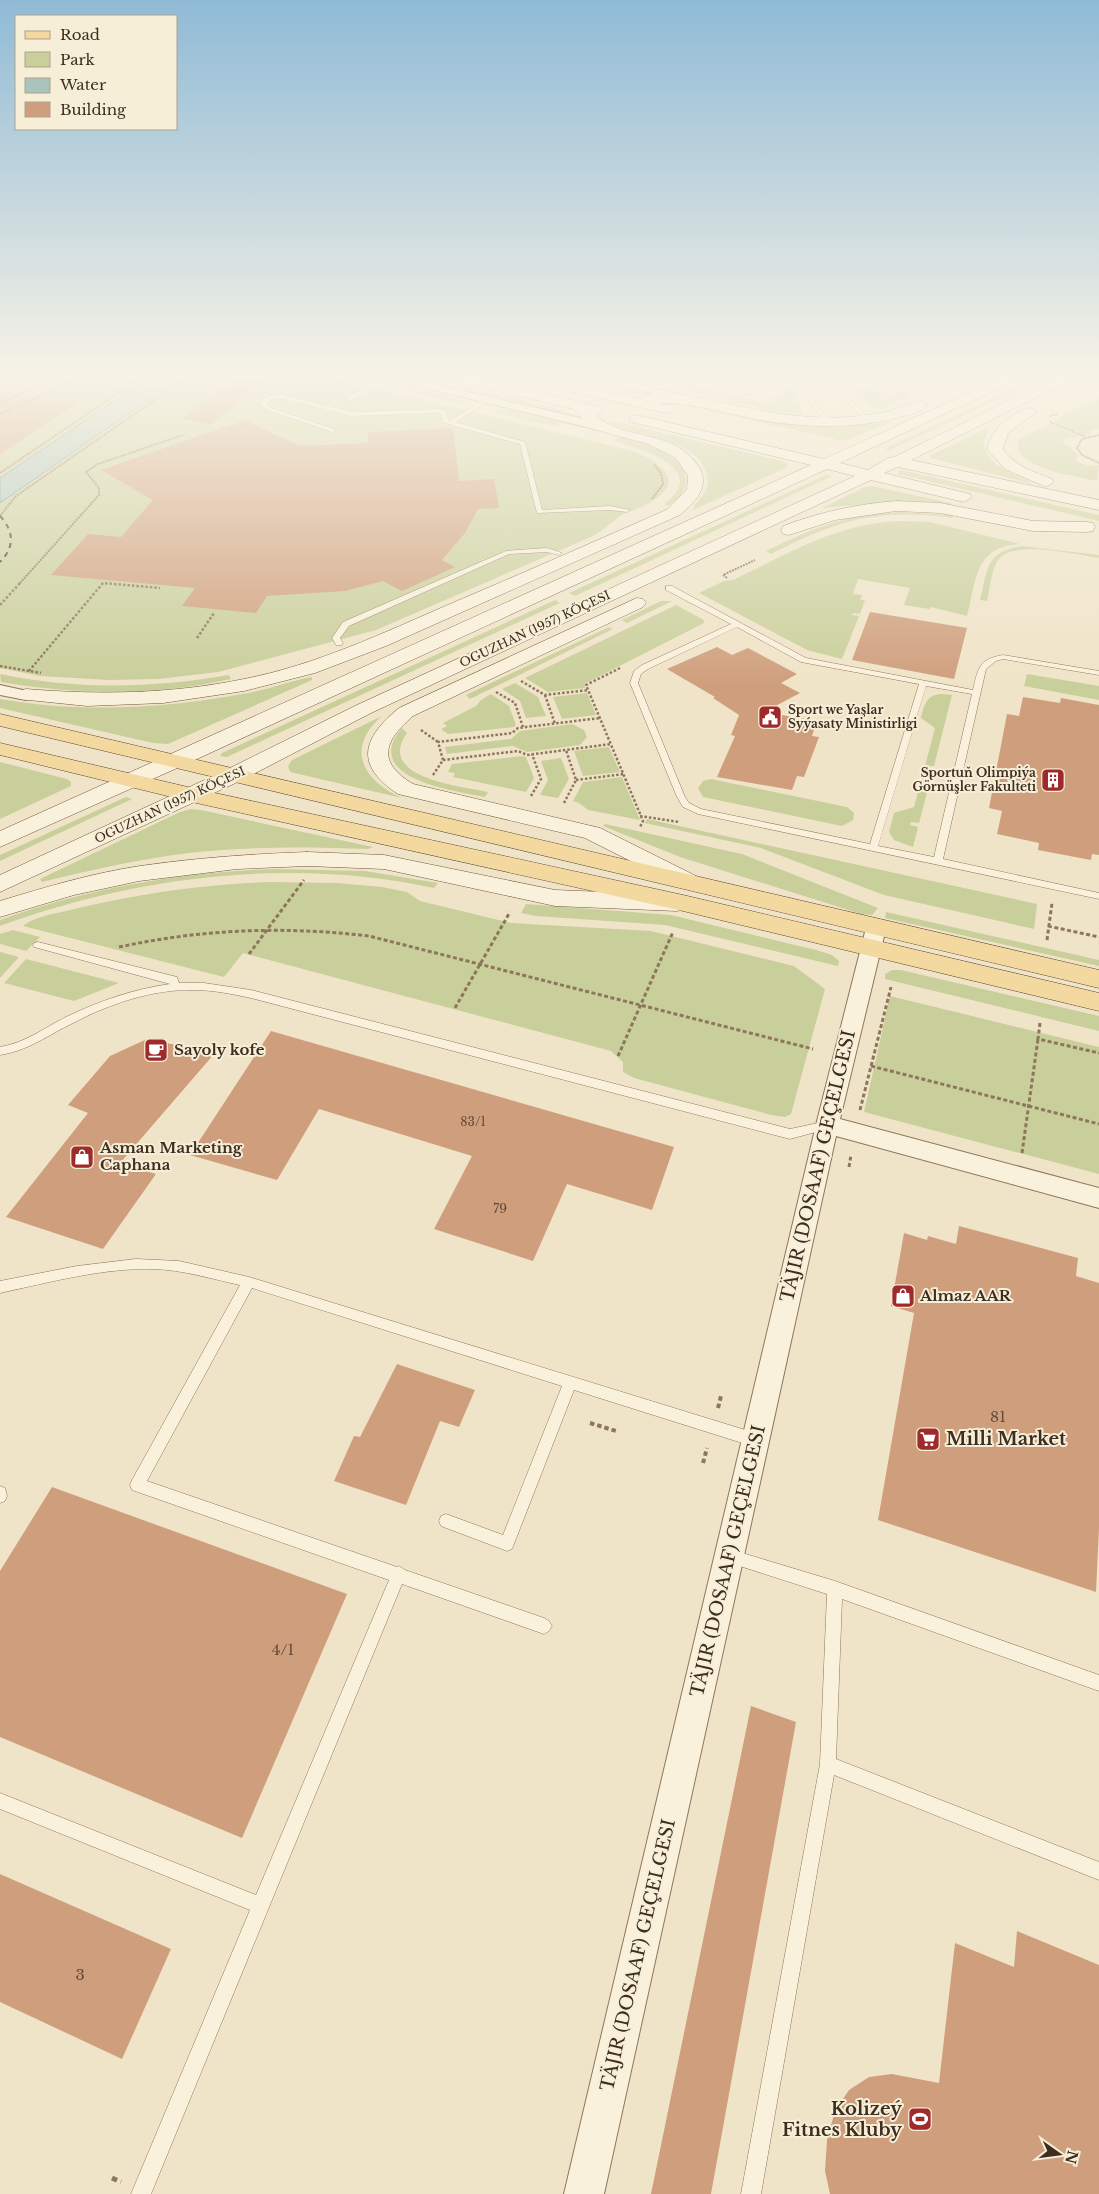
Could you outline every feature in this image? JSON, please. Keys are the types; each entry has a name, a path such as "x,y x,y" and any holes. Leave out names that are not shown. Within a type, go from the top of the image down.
{"main road":[{"path":"26,695 87,700 140,699 194,694 244,685 328,662 674,512 682,506 695,489 696,479"},
{"name":"OGUZHAN (1957) KÖÇESI","path":"0,840 177,762 796,479"},
{"name":"OGUZHAN (1957) KÖÇESI","path":"0,884 192,795 364,709 582,607 676,578 861,479"},
{"path":"893,479 1093,528"},
{"path":"981,479 1099,505"},
{"path":"1043,479 1099,494"},
{"path":"777,536 807,522 836,514 894,507 960,511 1033,526 1093,528"},
{"path":"584,576 621,536"},
{"path":"687,892 592,833 406,789 386,776 378,765 376,753 383,733 392,722 406,712 542,648 676,578 736,555"},
{"path":"542,648 582,607"},
{"path":"433,618 504,612"},
{"path":"0,720 234,775 873,938 1099,1002"},
{"path":"0,749 192,795 687,892"},
{"path":"0,909 71,888 139,874 237,862 307,859 384,862 555,898 687,892"},
{"path":"873,938 1099,979"}],"street":[{"path":"0,690 26,695"},
{"name":"TÄJIR (DOSAAF) GEÇELGESI","path":"584,2194 827,1125 873,938"},
{"path":"827,1125 1099,1198"}],"lane":[{"path":"532,479 539,512 610,508 627,510"},
{"path":"338,643 336,638 346,624 508,552 547,550 559,553"},
{"path":"676,578 736,625 804,660 977,693"},
{"path":"736,625 645,667 634,678 681,797 686,805 698,811 1099,896"},
{"path":"938,861 982,668 993,659 1012,658 1099,673"},
{"path":"873,848 923,683"},
{"path":"38,944 173,980 176,987"},
{"path":"0,1051 24,1046 70,1020 138,994 176,987 218,989 251,994 790,1134 827,1125"},
{"path":"0,1287 94,1268 154,1264 184,1267 249,1282 756,1440"},
{"path":"249,1282 137,1485 400,1574 544,1626"},
{"path":"446,1521 506,1544 570,1383"},
{"path":"729,1556 835,1589 1099,1683"},
{"path":"141,2194 400,1574"},
{"path":"751,2194 828,1764 835,1589"},
{"path":"828,1764 1099,1871"},
{"path":"0,1801 261,1906"}],"path":[{"path":"0,516 10,508 12,500 16,496 40,479"},
{"path":"0,605 99,495 99,488 90,479"},
{"path":"627,510 650,500 662,488 663,479"},
{"path":"727,578 723,575 755,560"},
{"path":"29,671 103,584 160,588"},
{"path":"197,638 214,613"},
{"path":"0,666 43,674"},
{"path":"517,678 545,695 589,690"},
{"path":"493,690 515,703 523,728"},
{"path":"545,695 556,724"},
{"path":"438,742 512,733 518,728 600,718"},
{"path":"421,730 438,742 443,760 433,776"},
{"path":"443,760 518,751 532,754 611,744"},
{"path":"564,803 576,780 566,750"},
{"path":"531,796 541,779 532,754"},
{"path":"576,780 624,774"},
{"path":"249,954 305,878"},
{"path":"1047,940 1052,903"},
{"path":"455,1008 508,916"},
{"path":"1048,926 1099,937"},
{"path":"114,948 198,933 268,929 313,930 369,936 813,1049"},
{"path":"618,1056 673,932"},
{"path":"861,1106 891,987"},
{"path":"1023,1152 1040,1023"},
{"path":"1038,1039 1099,1053"},
{"path":"871,1066 1099,1124"},
{"path":"590,1423 616,1431"}],"green space":[{"path":"0,479 667,479 665,490 657,498 622,515 593,536 376,630 218,672 158,679 109,680 40,676 0,668"},
{"path":"686,479 682,493 668,506 664,504 677,492 680,480"},
{"path":"708,479 761,479 693,510 704,494"},
{"path":"816,479 825,479 575,596 569,593"},
{"path":"921,479 942,479 1099,515 1099,521"},
{"path":"1015,479 1026,479 1033,484"},
{"path":"872,486 951,503 953,506 887,502 822,508 865,487"},
{"path":"898,512 953,515 953,518 926,515 880,516 838,525 771,554 766,551 800,535 845,519"},
{"path":"901,521 930,522 1020,544 1005,546 994,551 986,558 976,578 967,616 931,607 930,609 904,605 910,588 858,579 853,594 862,595 860,600 865,600 860,614 853,613 852,615 859,616 842,659 807,650 699,593 724,581 733,580 794,550 835,533 878,523"},
{"path":"1022,546 1099,555 1099,558 1046,550 1017,550 1006,554 998,560 992,574 987,601 980,600 990,563 1001,552"},
{"path":"555,600 560,603 227,757 220,756 222,753"},
{"path":"661,601 672,601 627,623 622,620"},
{"path":"676,605 704,620 704,623 584,684 585,688 548,692 525,678"},
{"path":"609,627 613,629 470,699 466,695"},
{"path":"0,674 57,683 86,685 172,683 229,675 231,679 203,685 116,692 58,689 1,682"},
{"path":"1027,674 1099,686 1099,700 1024,686"},
{"path":"312,677 312,680 168,744 153,743 0,708 0,699 32,704 95,708 190,702 253,692"},
{"path":"515,683 538,697 546,716 526,718 520,701 502,689"},
{"path":"587,693 596,715 562,719 553,697"},
{"path":"491,694 509,706 516,725 514,727 448,734 441,729 447,726 443,723 476,706 481,700"},
{"path":"935,695 952,695 934,766 925,766 935,728 921,718 926,702"},
{"path":"382,716 371,728 364,740 363,762 368,773 377,782 388,791 402,798 290,772 288,766 292,760"},
{"path":"572,724 584,730 587,737 580,745 527,752 513,746 447,754 445,747 511,739 520,731"},
{"path":"402,728 407,733 400,748 402,760 411,770 442,783 488,792 485,797 435,786 402,771 393,759 392,745"},
{"path":"609,747 620,772 583,776 574,751"},
{"path":"526,757 534,778 526,792 453,777 455,773 448,772 452,764"},
{"path":"561,758 569,779 558,798 540,795 548,780 541,761"},
{"path":"0,762 67,779 71,782 71,786 0,819"},
{"path":"924,769 933,769 919,823 911,822 910,825 918,827 913,847 894,840 889,832 894,813 914,807"},
{"path":"622,777 640,820 588,810 573,801 583,782"},
{"path":"711,779 847,807 854,813 853,820 842,826 703,797 698,788 703,781"},
{"path":"126,797 132,799 0,861 0,855"},
{"path":"191,809 373,847 368,849 278,848 211,851 170,855 42,882 40,879 180,812"},
{"path":"647,819 1037,904 1034,929 884,895 761,848 645,823"},
{"path":"605,824 742,854 878,908 872,915 861,914 680,857 603,826"},
{"path":"275,869 365,871 438,883 434,888 380,879 325,874 270,873 215,877 160,884 105,895 52,909 0,926 0,920 67,899 101,891 170,878"},
{"path":"271,882 337,883 382,887 407,892 420,901 511,923 651,931 794,966 825,989 791,1114 785,1117 771,1115 634,1078 623,1072 623,1062 611,1051 243,953 224,977 23,926 47,915 147,894 196,887"},
{"path":"526,904 671,915 816,950 832,955 839,961 838,966 665,925 536,916 521,913"},
{"path":"886,912 1099,960 1099,966 885,918"},
{"path":"13,930 40,937 26,951 0,944 0,934"},
{"path":"0,952 19,957 0,978"},
{"path":"26,959 119,983 74,1001 4,983"},
{"path":"892,970 901,970 1099,1016 1099,1031 885,979 885,974"},
{"path":"890,996 1099,1047 1099,1174 864,1112"}],"water":[{"path":"0,479 34,479 0,503"}],"building":[{"path":"117,479 459,479 459,481 494,479 499,508 478,509 465,533 442,560 455,567 402,591 383,581 345,591 267,596 256,613 182,606 195,588 51,575 88,534 121,537 153,500"},
{"path":"870,612 967,628 954,679 852,660"},
{"name":"Sport we Yaşlar Syýasaty Ministirligi","path":"717,647 732,655 748,648 797,674 781,683 800,693 764,712 817,721 812,736 819,737 804,777 797,776 792,790 717,777 735,736 731,735 739,715 713,698 715,697 667,669"},
{"name":"Sportuň Olimpiýa Görnüşler Fakulteti","path":"1023,697 1060,703 1061,698 1099,705 1099,855 1092,854 1091,860 1038,850 1039,843 997,834 1002,811 989,808 1007,714 1019,716"},
{"path":"271,1031 674,1147 652,1210 567,1184 533,1261 434,1229 472,1156 319,1109 277,1180 190,1155"},
{"path":"147,1039 215,1053 120,1163 156,1174 103,1249 6,1217 88,1113 68,1105 110,1056"},
{"path":"959,1226 1078,1258 1076,1276 1099,1283 1099,1528 1096,1592 878,1520 914,1313 891,1306 904,1233 927,1240 928,1236 956,1244"},
{"path":"397,1364 475,1390 459,1427 440,1421 406,1505 334,1481 354,1436 360,1437"},
{"path":"52,1487 347,1594 242,1838 0,1737 0,1571"},
{"path":"751,1706 796,1722 711,2194 651,2194"},
{"path":"0,1874 171,1949 122,2059 0,2002"},
{"path":"1017,1931 1099,1965 1099,2194 830,2194 825,2171 827,2140 835,2111 849,2090 869,2077 892,2074 939,2083 955,1943 1014,1967"}],"railway":[{"path":"0,516 8,527 11,539 8,551 0,562"}],"place":[{"name":"Sport we Yaşlar Syýasaty Ministirligi","path":"770,717"},
{"name":"Sportuň Olimpiýa Görnüşler Fakulteti","path":"1053,780"},
{"name":"Sayoly kofe","path":"156,1050"},
{"name":"Asman Marketing Caphana","path":"82,1157"},
{"name":"Almaz AAR","path":"903,1296"},
{"name":"Milli Market","path":"928,1439"},
{"name":"Kolizeý Fitnes Kluby","path":"920,2119"}]}
